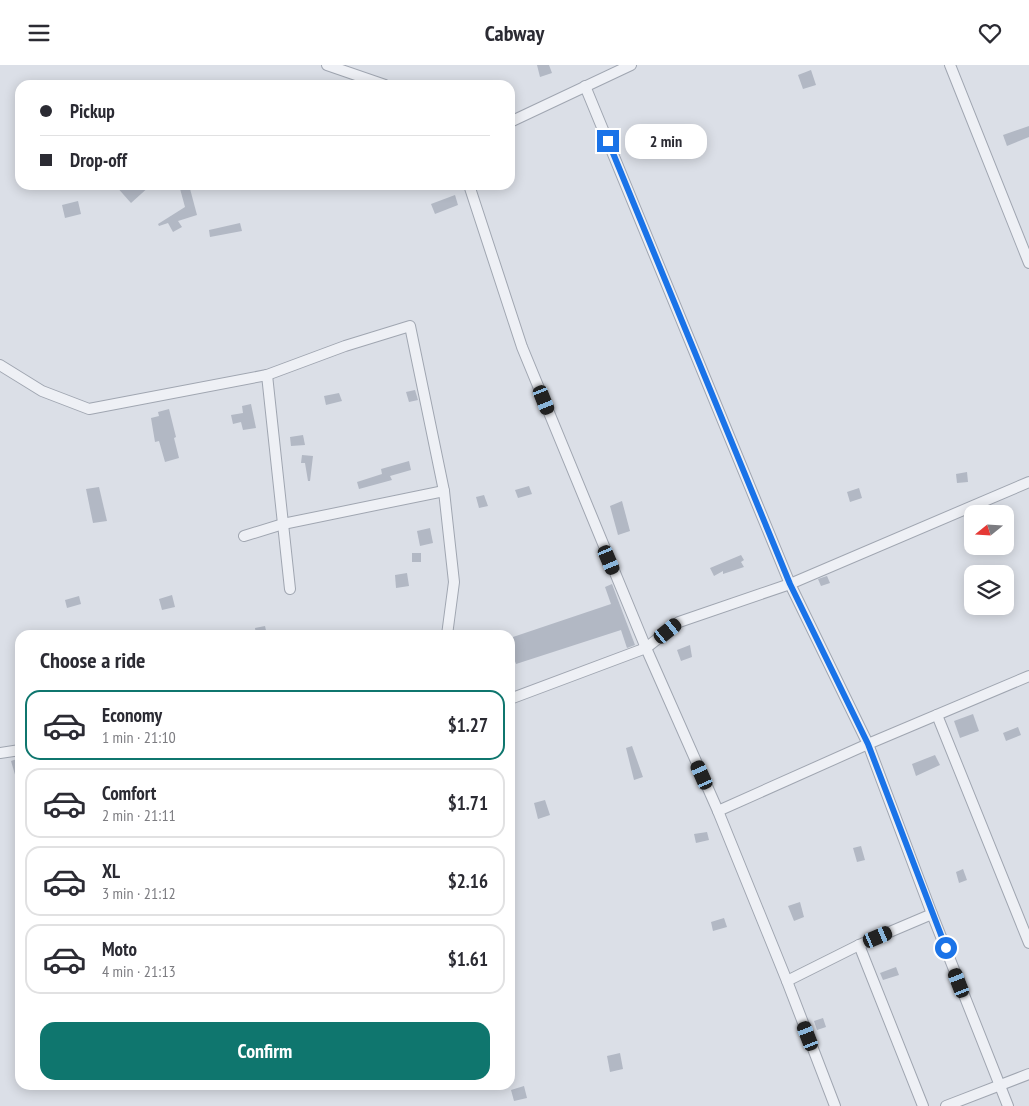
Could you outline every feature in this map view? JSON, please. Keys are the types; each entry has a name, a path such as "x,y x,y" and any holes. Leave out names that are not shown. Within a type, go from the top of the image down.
{"street":[{"path":"327,65 370,80"},
{"path":"515,120 631,65"},
{"path":"950,65 1029,263"},
{"path":"585,86 790,584 868,744 1008,1106"},
{"path":"471,190 522,347 646,648 718,811 835,1106"},
{"path":"0,365 42,391 89,409 267,375 345,345 410,326 444,491 454,582 448,630"},
{"path":"267,375 290,589"},
{"path":"515,697 646,648 679,622 790,584 1029,482"},
{"path":"244,536 283,524 444,491"},
{"path":"718,811 868,744 1029,676"},
{"path":"937,715 1029,943"},
{"path":"0,753 15,750"},
{"path":"787,981 859,945 932,913"},
{"path":"859,945 923,1106"},
{"path":"946,1106 1029,1075"}],"building":[{"path":"537,65 549,65 552,73 540,77"},
{"path":"811,70 816,85 803,89 798,75"},
{"path":"1029,126 1029,137 1007,146 1003,135"},
{"path":"119,190 145,190 131,203"},
{"path":"180,190 190,190 197,215 178,221 182,227 173,232 168,223 159,226 158,224 185,207"},
{"path":"455,195 458,205 435,214 431,204"},
{"path":"78,201 81,214 65,218 62,205"},
{"path":"240,223 242,231 210,237 209,230"},
{"path":"415,390 418,400 409,402 406,392"},
{"path":"339,393 342,401 326,405 324,396"},
{"path":"251,404 256,428 243,430 241,422 233,424 231,415 243,413 242,406"},
{"path":"169,409 179,458 165,462 159,441 155,442 151,418 159,416 158,412"},
{"path":"303,435 305,445 291,446 290,437"},
{"path":"302,455 313,456 310,481 308,481 305,463 301,463"},
{"path":"409,461 411,470 390,476 392,480 359,489 357,482 382,474 381,469"},
{"path":"967,472 968,482 957,483 956,474"},
{"path":"529,486 532,494 518,498 515,490"},
{"path":"99,487 107,521 93,523 86,489"},
{"path":"859,488 862,498 850,502 847,492"},
{"path":"484,495 488,506 479,508 476,497"},
{"path":"622,501 630,531 618,535 610,506"},
{"path":"430,528 433,543 420,546 417,531"},
{"path":"412,553 421,553 421,562 412,562"},
{"path":"741,555 744,560 741,562 744,567 723,574 723,571 714,576 710,568"},
{"path":"407,573 409,586 396,588 395,575"},
{"path":"827,576 830,583 821,586 818,579"},
{"path":"612,584 635,645 627,648 621,630 516,664 515,636 611,604 605,587"},
{"path":"172,595 175,607 162,610 159,599"},
{"path":"79,596 81,604 67,608 65,600"},
{"path":"265,626 266,630 255,630 255,628"},
{"path":"690,645 692,657 681,661 677,650"},
{"path":"973,714 979,731 960,738 954,721"},
{"path":"1018,727 1021,735 1006,741 1003,733"},
{"path":"632,746 643,777 634,780 626,748"},
{"path":"935,755 940,765 916,776 912,764"},
{"path":"15,760 15,775 11,761"},
{"path":"545,800 550,815 538,819 534,803"},
{"path":"707,832 709,840 696,843 694,834"},
{"path":"861,846 865,860 857,862 853,848"},
{"path":"963,869 967,880 959,883 956,872"},
{"path":"800,902 804,917 794,921 788,906"},
{"path":"724,918 727,927 713,931 711,922"},
{"path":"896,967 899,975 883,980 880,973"},
{"path":"823,1018 826,1027 817,1030 814,1021"},
{"path":"620,1053 623,1069 610,1072 607,1056"},
{"path":"524,1086 527,1098 514,1101 511,1090"}],"route":[{"path":"608,141 790,584 868,744 946,948"}]}
